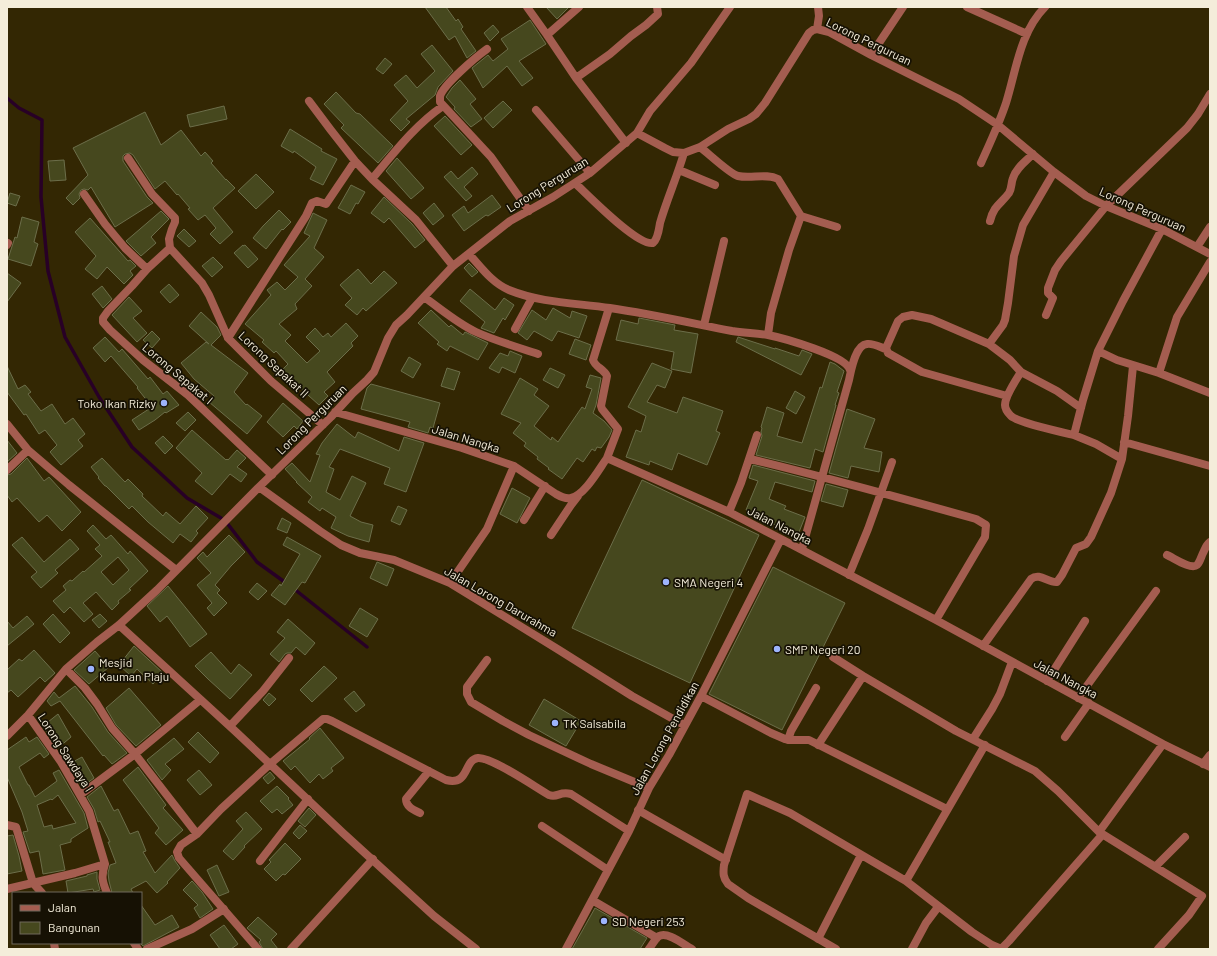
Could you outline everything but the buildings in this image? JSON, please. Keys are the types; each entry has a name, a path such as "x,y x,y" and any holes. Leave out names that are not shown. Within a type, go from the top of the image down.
{"street":[{"path":"527,7 548,34 576,78 626,143"},
{"path":"548,34 579,7"},
{"path":"576,78 610,54 646,25 658,14 657,7"},
{"name":"Lorong Perguruan","path":"7,736 28,715 66,669 157,590 323,425 374,372 385,344 396,325 453,266 510,221 590,173 637,133 650,111 692,63 730,7"},
{"path":"817,29 819,16 818,7"},
{"path":"871,56 904,7"},
{"path":"967,7 1027,34"},
{"path":"981,163 998,126 1006,103 1016,63 1027,34 1032,22 1045,7"},
{"name":"Lorong Perguruan","path":"684,153 700,147 756,114 777,86 809,33 817,29 829,32 871,56 958,99 998,126 1086,196 1106,206 1162,229 1210,254"},
{"path":"487,49 463,69 443,90 440,100 443,106 491,157 529,210"},
{"path":"1046,315 1053,298 1048,293 1048,288 1055,270 1106,206 1187,128 1198,114 1210,94"},
{"path":"309,101 355,161 416,220 453,266"},
{"path":"372,179 403,142 436,110 443,106"},
{"path":"536,110 590,173"},
{"path":"575,183 626,230 646,243 651,244 655,242 684,153 673,152 637,133"},
{"path":"700,147 736,175 770,177 778,179 801,216 837,227"},
{"path":"990,221 994,210 1011,188 1012,178 1017,170 1033,154"},
{"path":"84,194 105,224 125,248 147,269 170,248 169,239 175,218 152,194 128,158"},
{"path":"228,338 306,216 312,203 317,201 326,204 355,161"},
{"path":"679,170 714,185"},
{"path":"989,344 1003,325 1008,303 1014,256 1023,225 1054,172"},
{"path":"768,335 771,313 789,250 801,216"},
{"path":"1197,247 1210,227"},
{"path":"1074,435 1098,351 1162,229"},
{"path":"704,325 724,241"},
{"name":"Lorong Sepakat II","path":"170,248 202,283 228,338 271,381 323,425"},
{"path":"469,254 500,286 532,298 609,308 734,331 768,335 820,351 843,362 850,370"},
{"path":"1159,373 1177,317 1210,262"},
{"name":"Lorong Sepakat I","path":"147,269 106,312 103,320 105,325 143,360 188,395 272,476"},
{"path":"424,296 454,319 475,331 501,342 538,354"},
{"path":"515,329 532,298"},
{"path":"551,535 571,505 588,485 607,458 618,429 602,409 601,406 607,376 604,371 594,363 593,360 609,308"},
{"path":"886,350 898,320 912,315 931,319 989,344 1010,360 1021,372 1057,391 1081,408"},
{"path":"802,549 850,370 856,355 864,344 870,344 886,350 888,353 922,372 1007,396"},
{"path":"1098,351 1117,360 1159,373 1210,393"},
{"path":"983,646 1034,576 1039,576 1053,582 1058,582 1076,548 1084,546 1088,542 1111,493 1122,459 1133,366"},
{"path":"1021,372 1007,396 1005,409 1012,417 1028,423 1074,435 1096,444 1122,459"},
{"name":"Jalan Nangka","path":"335,412 462,448 514,466 563,498 570,498 580,494"},
{"path":"7,424 28,450 86,499 176,570"},
{"path":"728,512 741,483 757,435"},
{"path":"1124,442 1210,466"},
{"path":"7,470 28,450"},
{"name":"Jalan Nangka","path":"607,458 728,512 802,549 848,575 936,620 1163,744 1207,765"},
{"path":"750,459 882,492 976,519 986,525 985,537 936,620"},
{"path":"848,575 868,529 892,462"},
{"path":"450,583 487,529 514,466"},
{"path":"524,520 545,486"},
{"name":"Jalan Lorong Darurahma","path":"259,487 320,531 351,550 394,560 450,583 632,696 684,725"},
{"name":"Jalan Lorong Pendidikan","path":"566,949 629,831 649,788 701,696 781,539"},
{"path":"1167,555 1184,564 1194,566 1198,564 1206,546 1210,542"},
{"path":"1078,698 1156,591"},
{"path":"1047,681 1085,622"},
{"path":"118,625 230,726 343,833 434,916 476,949"},
{"path":"833,657 956,731 1035,772 1058,791 1100,833 1206,898 1158,949"},
{"path":"230,726 263,691 289,658"},
{"path":"487,660 467,687 467,694 471,702 529,735 591,764 649,788"},
{"path":"973,739 1000,694 1012,662"},
{"path":"66,669 85,688 112,728 135,754 197,834"},
{"path":"818,745 863,676"},
{"path":"788,740 791,731 816,688"},
{"path":"701,696 771,733 788,740 809,740 947,809"},
{"path":"80,795 135,754 200,700"},
{"path":"1065,737 1089,703"},
{"name":"Lorong Sawdaya I","path":"28,715 61,762 89,811 105,864 102,882 107,892"},
{"path":"258,949 178,856 178,850 181,845 197,834 221,809 270,764 323,719 327,719 446,780 455,781 460,779 469,765 476,758 488,760 548,795 553,796 563,793 571,794 629,831"},
{"path":"836,949 748,898 728,884 723,875 726,860 747,794 790,813 906,881 972,932 992,945 1000,948 1009,941 1100,833 1163,744"},
{"path":"906,881 985,745"},
{"path":"1207,765 1210,755"},
{"path":"420,813 406,803 406,799 429,771"},
{"path":"260,861 308,799"},
{"path":"638,810 726,860"},
{"path":"7,825 16,827 33,883 41,892"},
{"path":"542,826 608,870"},
{"path":"1155,867 1185,837"},
{"path":"818,939 861,855"},
{"path":"291,949 373,859"},
{"path":"7,889 75,873 105,864"},
{"path":"592,900 657,938"},
{"path":"912,949 926,923 938,907"},
{"path":"147,949 192,930 224,909"},
{"path":"649,949 657,938 668,935 692,949"}],"waterway":[{"path":"7,98 19,108 42,120 41,197 48,271 65,337 99,397 132,447 187,498 221,518"},
{"path":"227,523 257,562 286,583"},
{"path":"293,588 367,647"}],"place":[{"name":"Toko Ikan Rizky","path":"164,403"},
{"name":"SMA Negeri 4","path":"666,582"},
{"name":"SMP Negeri 20","path":"777,649"},
{"name":"Mesjid Kauman Plaju","path":"91,669"},
{"name":"TK Salsabila","path":"555,723"},
{"name":"SD Negeri 253","path":"604,921"}]}
